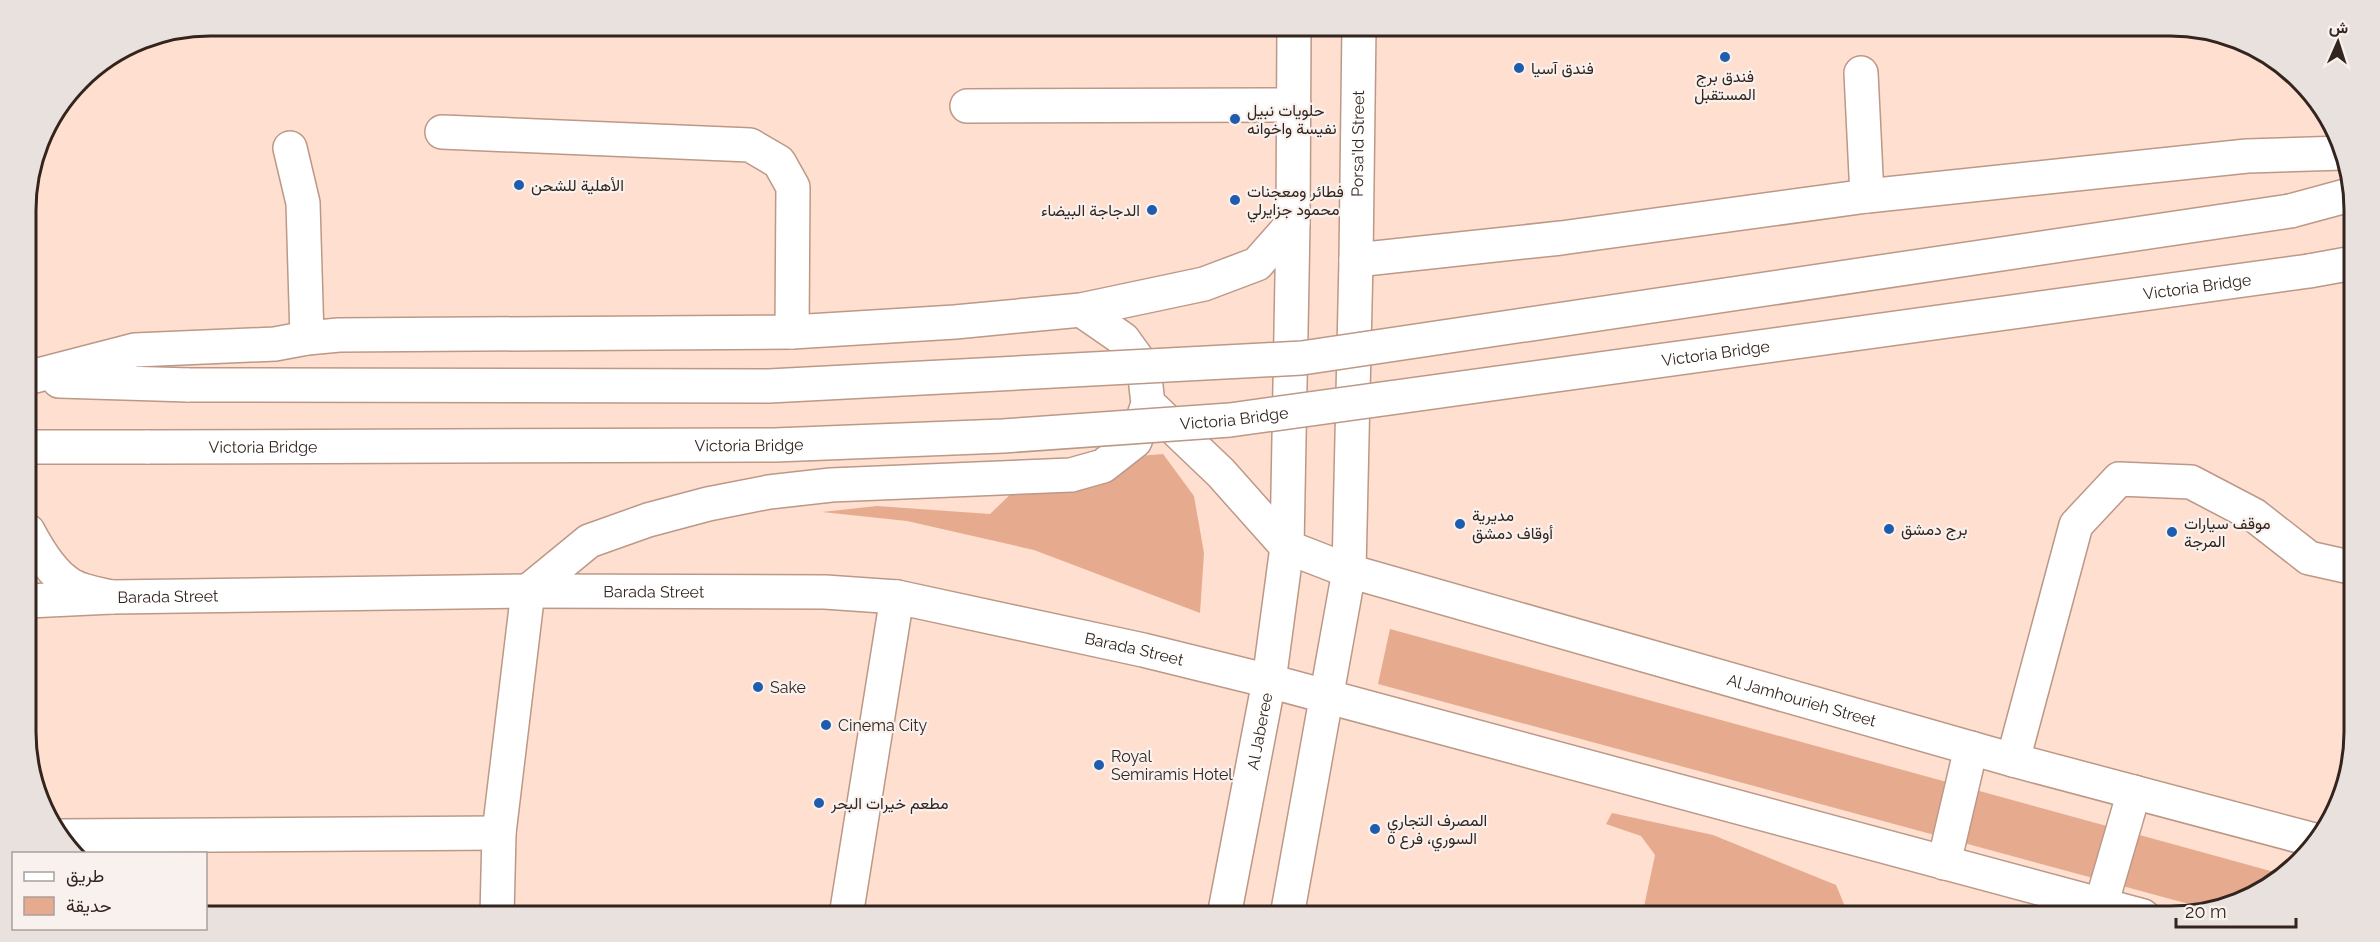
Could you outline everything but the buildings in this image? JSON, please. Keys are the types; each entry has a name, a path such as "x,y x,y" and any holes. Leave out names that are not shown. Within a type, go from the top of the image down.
{"main road":[{"path":"36,377 135,350 275,344 307,338 363,335 792,332 955,322 1081,310 1204,284 1257,264 1293,223 1294,36"},
{"name":"Porsa'Id Street","path":"1349,571 1359,36"},
{"path":"1861,73 1867,196"},
{"path":"967,106 1294,105"},
{"path":"441,132 750,145 779,162 793,187 792,332"},
{"path":"290,148 303,203 307,338"},
{"path":"1356,260 1560,238 1867,196 2247,156 2335,153"},
{"path":"36,379 189,385 769,386 1302,358 2290,211 2343,197"},
{"name":"Al Jaberee","path":"1226,906 1269,681 1287,547 1293,223"},
{"name":"Victoria Bridge","path":"36,447 775,445 1003,436 1230,420 2344,265"},
{"path":"497,906 499,832 528,591 589,541 648,520 708,504 769,492 831,485 1071,475 1103,466 1135,441 1148,404 1144,368 1123,339 1081,310"},
{"path":"1148,404 1221,472 1287,547"},
{"path":"2013,760 2076,525 2119,479 2191,482 2254,515 2309,558 2344,566"},
{"path":"36,547 52,568 72,585 112,597"},
{"name":"Al Jamhourieh Street","path":"1287,547 1349,571 2013,760 2308,838"},
{"path":"1289,906 1349,571"},
{"name":"Barada Street","path":"36,601 112,597 528,591 825,591 897,597 1143,650 1269,681"},
{"path":"848,906 897,597"},
{"path":"1269,681 2105,906"},
{"path":"1944,863 1971,748"},
{"path":"2101,905 2134,792"},
{"path":"70,836 499,832"}],"green space":[{"path":"1163,454 1194,496 1204,553 1200,613 1034,550 907,521 822,512 877,506 990,514 1042,464"},
{"path":"1390,629 2273,872 2237,893 2191,905 1378,684"},
{"path":"1612,813 1713,835 1836,885 1845,906 1644,906 1655,855 1641,836 1606,824"}],"place":[{"name":"فندق برج المستقبل","path":"1725,57"},
{"name":"فندق آسيا","path":"1519,68"},
{"name":"حلويات نبيل نفيسة واخوانه","path":"1235,119"},
{"name":"الأهلية للشحن","path":"519,185"},
{"name":"فطائر ومعجنات محمود جزايرلي","path":"1235,200"},
{"name":"الدجاجة البيضاء","path":"1152,210"},
{"name":"مديرية أوقاف دمشق","path":"1460,524"},
{"name":"برج دمشق","path":"1889,529"},
{"name":"موقف سيارات المرجة","path":"2172,532"},
{"name":"Sake","path":"758,687"},
{"name":"Cinema City","path":"826,725"},
{"name":"Royal Semiramis Hotel","path":"1099,765"},
{"name":"مطعم خيرات البحر","path":"819,803"},
{"name":"المصرف التجاري السوري، فرع ٥","path":"1375,829"}]}
